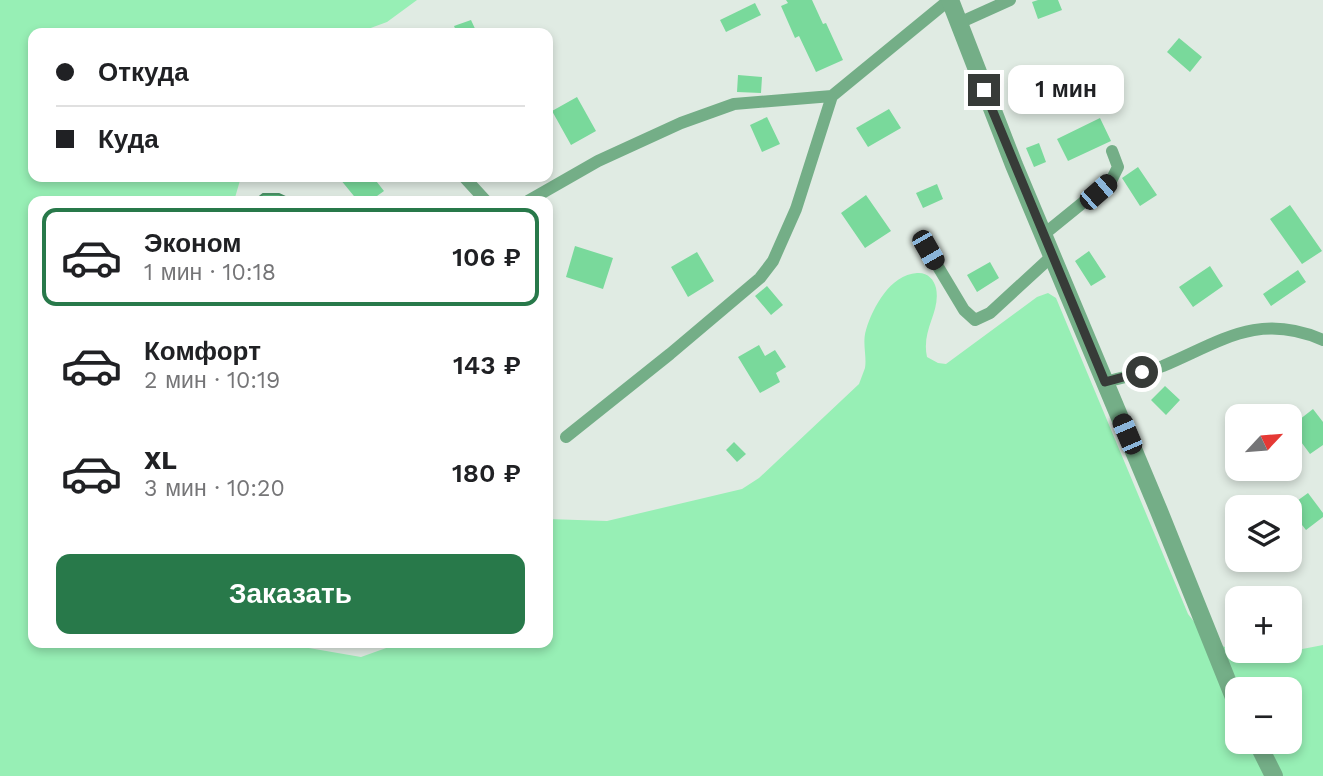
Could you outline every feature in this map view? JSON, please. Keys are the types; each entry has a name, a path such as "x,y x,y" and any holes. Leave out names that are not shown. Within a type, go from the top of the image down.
{"street":[{"path":"950,0 1043,235 1226,677"},
{"path":"1263,754 1275,776"}],"lane":[{"path":"566,438 760,278 773,261 796,209 832,96 950,0"},
{"path":"959,23 1010,0"},
{"path":"537,196 598,161 681,123 734,104 832,96"},
{"path":"1043,235 1112,179 1118,167 1112,151"},
{"path":"469,182 481,196"},
{"path":"928,250 964,310 975,320 990,313 1052,256"},
{"path":"1105,382 1160,367 1242,331 1268,327 1323,340"}],"shaded area":[{"path":"0,0 417,0 387,22 371,28 28,28 28,182 240,182 235,196 28,196 28,648 309,648 361,657 386,648 553,648 553,519 607,521 742,489 759,478 859,384 865,368 866,330 878,302 899,280 917,273 930,277 936,288 936,305 926,347 927,357 938,363 946,364 1037,297 1048,293 1056,298 1188,614 1212,639 1225,647 1225,663 1302,663 1302,649 1323,645 1323,776 0,776"},
{"path":"279,194 283,196 260,196"}],"building":[{"path":"786,0 812,0 843,60 816,72 799,36 795,38 781,6 788,3"},
{"path":"1058,0 1062,10 1038,19 1032,2"},
{"path":"755,3 761,15 726,32 720,20"},
{"path":"471,20 475,28 455,28 454,26"},
{"path":"1179,38 1202,57 1190,72 1167,52"},
{"path":"738,75 762,77 761,93 737,92"},
{"path":"1063,75 1073,96 1037,112 1028,92"},
{"path":"577,97 596,131 571,145 553,110"},
{"path":"889,109 901,128 868,147 856,128"},
{"path":"767,117 780,144 762,152 750,125"},
{"path":"1100,118 1111,141 1068,161 1057,139"},
{"path":"1039,143 1046,162 1034,167 1026,148"},
{"path":"1138,167 1157,195 1140,206 1122,178"},
{"path":"342,182 377,182 384,191 377,196 354,196"},
{"path":"937,184 943,199 923,208 916,193"},
{"path":"866,195 891,231 865,248 841,213"},
{"path":"1290,205 1322,251 1302,264 1270,219"},
{"path":"575,246 613,258 603,289 566,277"},
{"path":"1089,251 1106,277 1091,286 1075,261"},
{"path":"697,252 714,281 688,297 671,267"},
{"path":"990,262 999,278 977,292 967,275"},
{"path":"1210,266 1223,286 1193,307 1179,287"},
{"path":"1298,270 1306,282 1271,306 1263,294"},
{"path":"767,286 783,305 771,315 755,296"},
{"path":"759,345 765,356 775,350 786,367 776,373 780,382 760,393 738,357"},
{"path":"1165,386 1180,400 1166,415 1151,400"},
{"path":"1313,409 1323,422 1323,445 1310,454 1302,443 1302,418"},
{"path":"734,442 746,454 737,462 726,450"},
{"path":"1308,493 1323,513 1323,517 1306,530 1302,525 1302,497"}],"route":[{"path":"984,90 1105,382 1142,372"}]}
